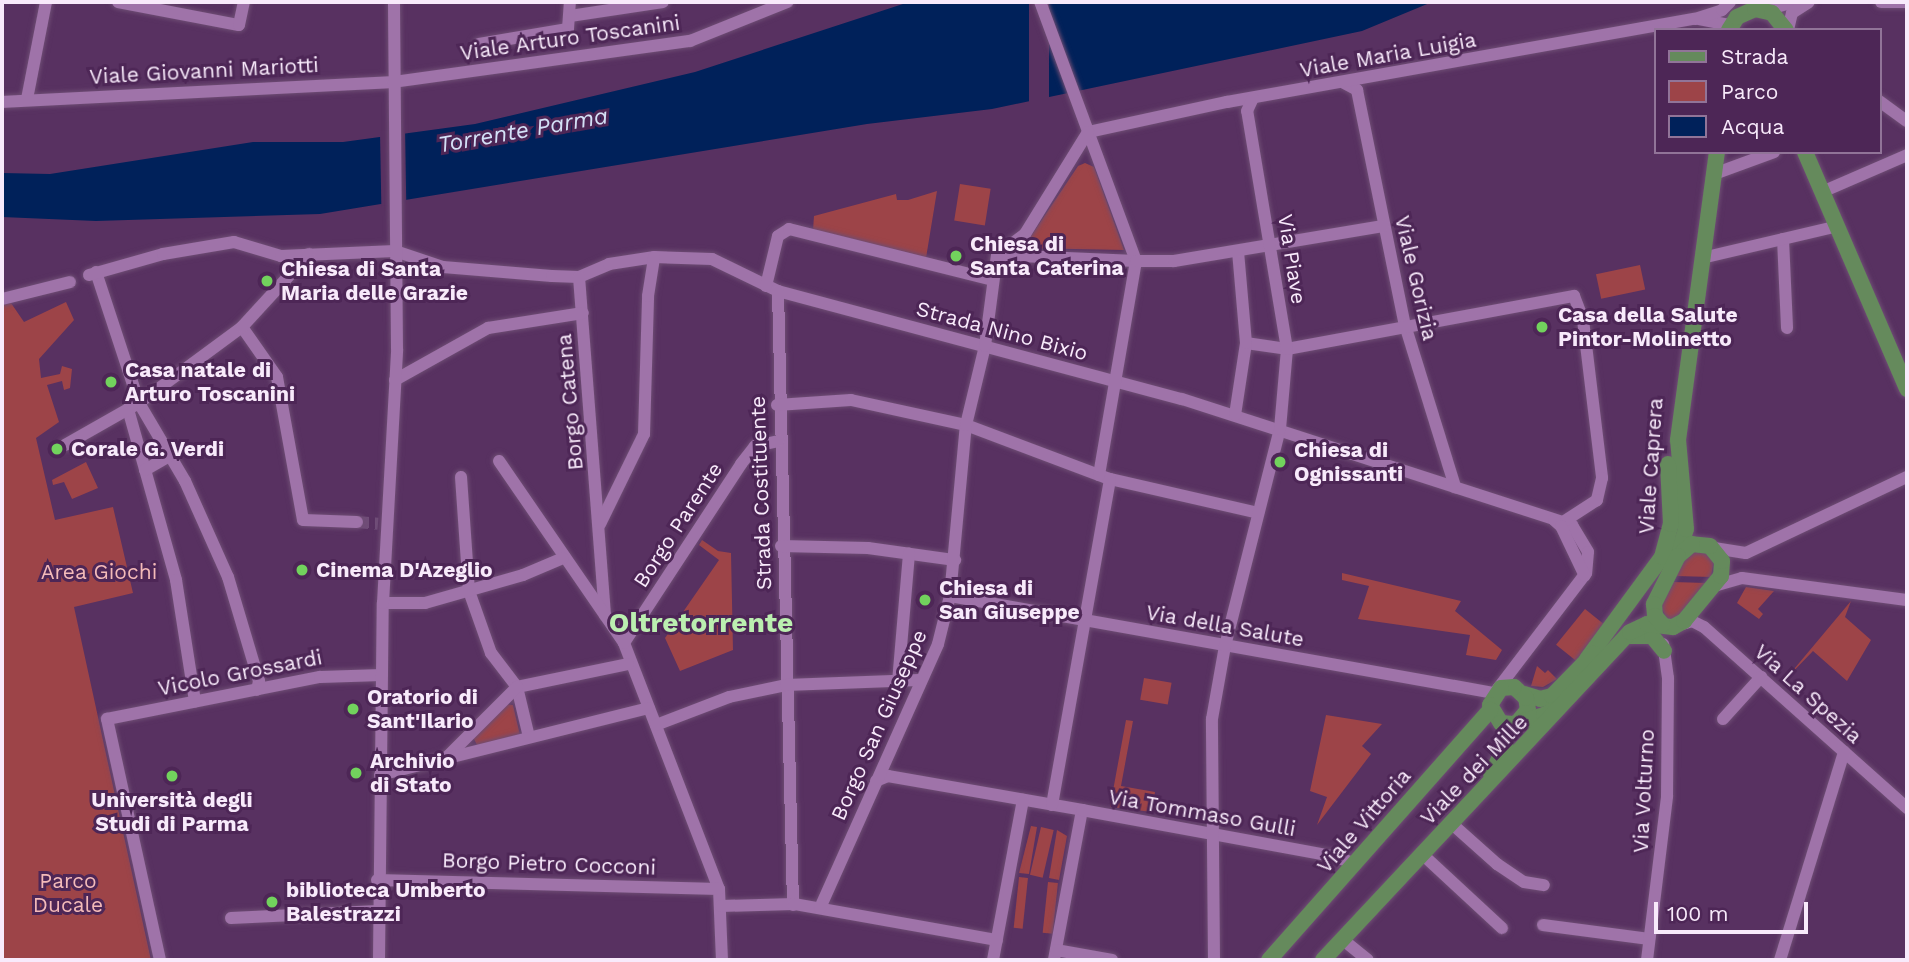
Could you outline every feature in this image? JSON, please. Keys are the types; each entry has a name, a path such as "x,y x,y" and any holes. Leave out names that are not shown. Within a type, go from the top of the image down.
{"main road":[{"path":"1731,2 1731,26"},
{"path":"1731,26 1756,7 1784,28"},
{"name":"Viale Caprera","path":"1671,554 1685,537 1677,453 1717,154"},
{"path":"1806,154 1907,388"},
{"name":"Viale Caprera","path":"1671,554 1669,459 1681,373 1691,342"},
{"path":"1587,659 1671,554 1696,543 1714,548 1723,568 1712,588 1679,625 1662,624 1653,610 1664,583 1671,554"},
{"path":"1563,703 1544,715 1513,724 1497,721 1490,710 1496,692 1510,686 1540,699 1552,696 1664,583"},
{"name":"Viale dei Mille","path":"1323,960 1625,638 1643,624 1662,624"},
{"path":"1625,638 1650,635 1664,650"},
{"path":"1474,799 1498,765 1513,724 1528,710 1523,693"},
{"name":"Viale Vittoria","path":"1269,960 1490,710"}],"street":[{"path":"118,2 239,24 244,2"},
{"path":"379,960 377,880 382,675 382,524 395,380 394,2"},
{"path":"569,22 570,2"},
{"path":"480,44 663,2"},
{"path":"754,2 757,15"},
{"name":"Viale Arturo Toscanini","path":"393,82 690,41 787,2"},
{"path":"1040,2 1136,261 1114,381 1085,621 1052,805"},
{"name":"Viale Maria Luigia","path":"1088,132 1253,98 1695,19 1722,10 1731,2"},
{"path":"1756,7 1794,2"},
{"path":"1788,28 1792,13 1809,2"},
{"path":"1881,2 1907,2"},
{"path":"23,99 41,4"},
{"name":"Viale Maria Luigia","path":"1695,19 1731,26"},
{"name":"Viale Giovanni Mariotti","path":"2,100 393,82"},
{"name":"Viale Gorizia","path":"1344,83 1357,90 1405,325 1455,487"},
{"name":"Via Piave","path":"1214,960 1212,719 1225,646 1280,429 1287,349 1247,111 1253,98"},
{"path":"1881,102 1907,121"},
{"path":"997,255 1025,234 1088,132"},
{"path":"1714,174 1769,154"},
{"path":"1822,191 1907,155"},
{"path":"997,255 1174,261 1383,226"},
{"path":"1702,258 1838,226"},
{"name":"Strada Costituente","path":"793,905 772,289 778,236 789,229 993,280"},
{"path":"1783,239 1787,327"},
{"path":"195,702 176,580 145,470 134,406 92,274 230,243 277,255 395,251"},
{"name":"Strada Nino Bixio","path":"395,251 443,267 579,277 609,264 654,257 712,260 772,289 1235,415 1572,525 1585,543 1589,561 1585,576"},
{"path":"1235,415 1246,344 1238,251"},
{"path":"65,445 134,406 242,327 309,254"},
{"name":"Borgo San Giuseppe","path":"820,908 919,680 938,644 950,596 965,425 985,346 997,255"},
{"path":"600,524 644,434 648,296 654,257"},
{"name":"Borgo Catena","path":"579,277 605,616"},
{"path":"2,299 70,282"},
{"path":"1246,344 1287,349 1564,295 1574,296 1580,306 1602,478 1597,500 1557,520 1585,576 1496,692"},
{"path":"395,380 488,328 583,313"},
{"path":"242,327 277,377 303,520 357,522"},
{"path":"777,405 851,400 965,425 1104,477 1258,513"},
{"path":"134,406 186,481 228,577 259,681 257,690"},
{"name":"Borgo Parente","path":"624,643 741,464 755,446 778,440"},
{"path":"145,470 169,456"},
{"path":"499,461 563,558 624,643 628,664 656,725 719,889 722,960"},
{"path":"461,477 469,591 491,653 517,687 529,737"},
{"path":"1714,548 1746,553 1907,477"},
{"path":"781,547 909,553 954,559"},
{"path":"898,682 909,553"},
{"path":"383,603 425,603 469,591 563,558"},
{"path":"1712,588 1727,580 1746,579 1907,600"},
{"name":"Via della Salute","path":"950,596 1496,692"},
{"name":"Via Volturno","path":"1647,960 1667,796 1662,624"},
{"name":"Via La Spezia","path":"1679,625 1702,625 1907,808"},
{"path":"1522,658 1517,675 1523,693"},
{"path":"449,756 517,687 628,664"},
{"name":"Vicolo Grossardi","path":"160,960 107,719 320,677 382,675"},
{"path":"1723,719 1761,677"},
{"path":"656,725 729,697 786,685 919,680"},
{"path":"380,775 649,708"},
{"path":"1780,960 1844,752"},
{"path":"875,782 885,775 1023,800 993,960"},
{"name":"Via Tommaso Gulli","path":"1023,800 1213,834 1356,864"},
{"path":"1082,810 1055,955 1112,960"},
{"path":"1451,823 1497,864 1524,881 1544,885"},
{"path":"1422,855 1502,928"},
{"name":"Borgo Pietro Cocconi","path":"377,880 719,889"},
{"path":"721,906 793,905 820,908 997,940"},
{"path":"231,918 378,911"},
{"path":"1543,925 1649,939"},
{"path":"1342,939 1368,960"}],"green space":[{"path":"1085,163 1094,167 1124,250 1023,248 1078,166"},
{"path":"960,184 991,189 985,225 954,221"},
{"path":"937,191 926,258 813,230 814,216 896,194 897,200 908,200"},
{"path":"1640,265 1645,289 1601,299 1596,274"},
{"name":"Parco Ducale","path":"66,302 74,320 39,359 41,378 60,374 62,366 72,369 70,388 64,390 62,381 47,385 59,422 36,438 55,520 113,507 133,593 74,607 151,960 2,960 2,305 11,303 24,322"},
{"path":"86,462 98,488 72,499 64,482 53,485 52,480"},
{"path":"702,540 718,551 731,553 733,650 680,671 665,638 719,560 699,545"},
{"path":"1704,550 1714,559 1711,577 1676,576 1688,554"},
{"path":"1342,573 1461,601 1455,611 1502,650 1496,660 1466,655 1470,635 1358,619 1369,586 1342,580"},
{"path":"1673,582 1706,583 1676,619 1667,619 1661,607"},
{"path":"1746,587 1774,591 1758,609 1763,614 1759,619 1737,603"},
{"path":"1851,601 1845,617 1871,640 1847,681 1813,651 1784,681"},
{"path":"1585,609 1605,625 1576,661 1556,645"},
{"path":"1537,666 1545,673 1548,670 1557,679 1543,687 1531,686"},
{"path":"1144,678 1172,683 1168,705 1140,700"},
{"path":"505,704 513,705 520,735 477,745 472,735"},
{"path":"1326,715 1382,724 1362,746 1371,754 1317,825 1327,797 1310,791"},
{"path":"1126,720 1133,721 1121,786 1155,792 1152,812 1110,807"},
{"path":"1031,826 1037,827 1029,874 1019,873"},
{"path":"1041,827 1054,830 1043,878 1030,875"},
{"path":"1057,830 1067,836 1059,880 1049,878"},
{"path":"1019,877 1028,878 1023,929 1014,928"},
{"path":"1048,882 1058,883 1053,934 1043,933"}],"water":[{"name":"Torrente Parma","path":"909,2 1432,2 1362,31 992,109 867,124 320,214 96,221 2,217 2,173 50,174 253,142 343,142 475,124 695,72"}],"pier":[{"path":"1029,2 1049,2 1049,103 1029,103"},
{"path":"380,130 405,130 406,205 381,205"}],"tunnel":[{"path":"357,522 378,524"}],"place":[{"name":"Chiesa di Santa Caterina","path":"956,256"},
{"name":"Chiesa di Santa Maria delle Grazie","path":"267,281"},
{"name":"Casa della Salute Pintor-Molinetto","path":"1542,327"},
{"name":"Casa natale di Arturo Toscanini","path":"111,382"},
{"name":"Corale G. Verdi","path":"57,449"},
{"name":"Chiesa di Ognissanti","path":"1280,462"},
{"name":"Cinema D'Azeglio","path":"302,570"},
{"name":"Chiesa di San Giuseppe","path":"925,600"},
{"name":"Oratorio di Sant'Ilario","path":"353,709"},
{"name":"Archivio di Stato","path":"356,773"},
{"name":"Università degli Studi di Parma","path":"172,776"},
{"name":"biblioteca Umberto Balestrazzi","path":"272,902"}],"district":[{"name":"Oltretorrente","path":"701,623"}],"park label":[{"name":"Area Giochi","path":"99,572"}]}
